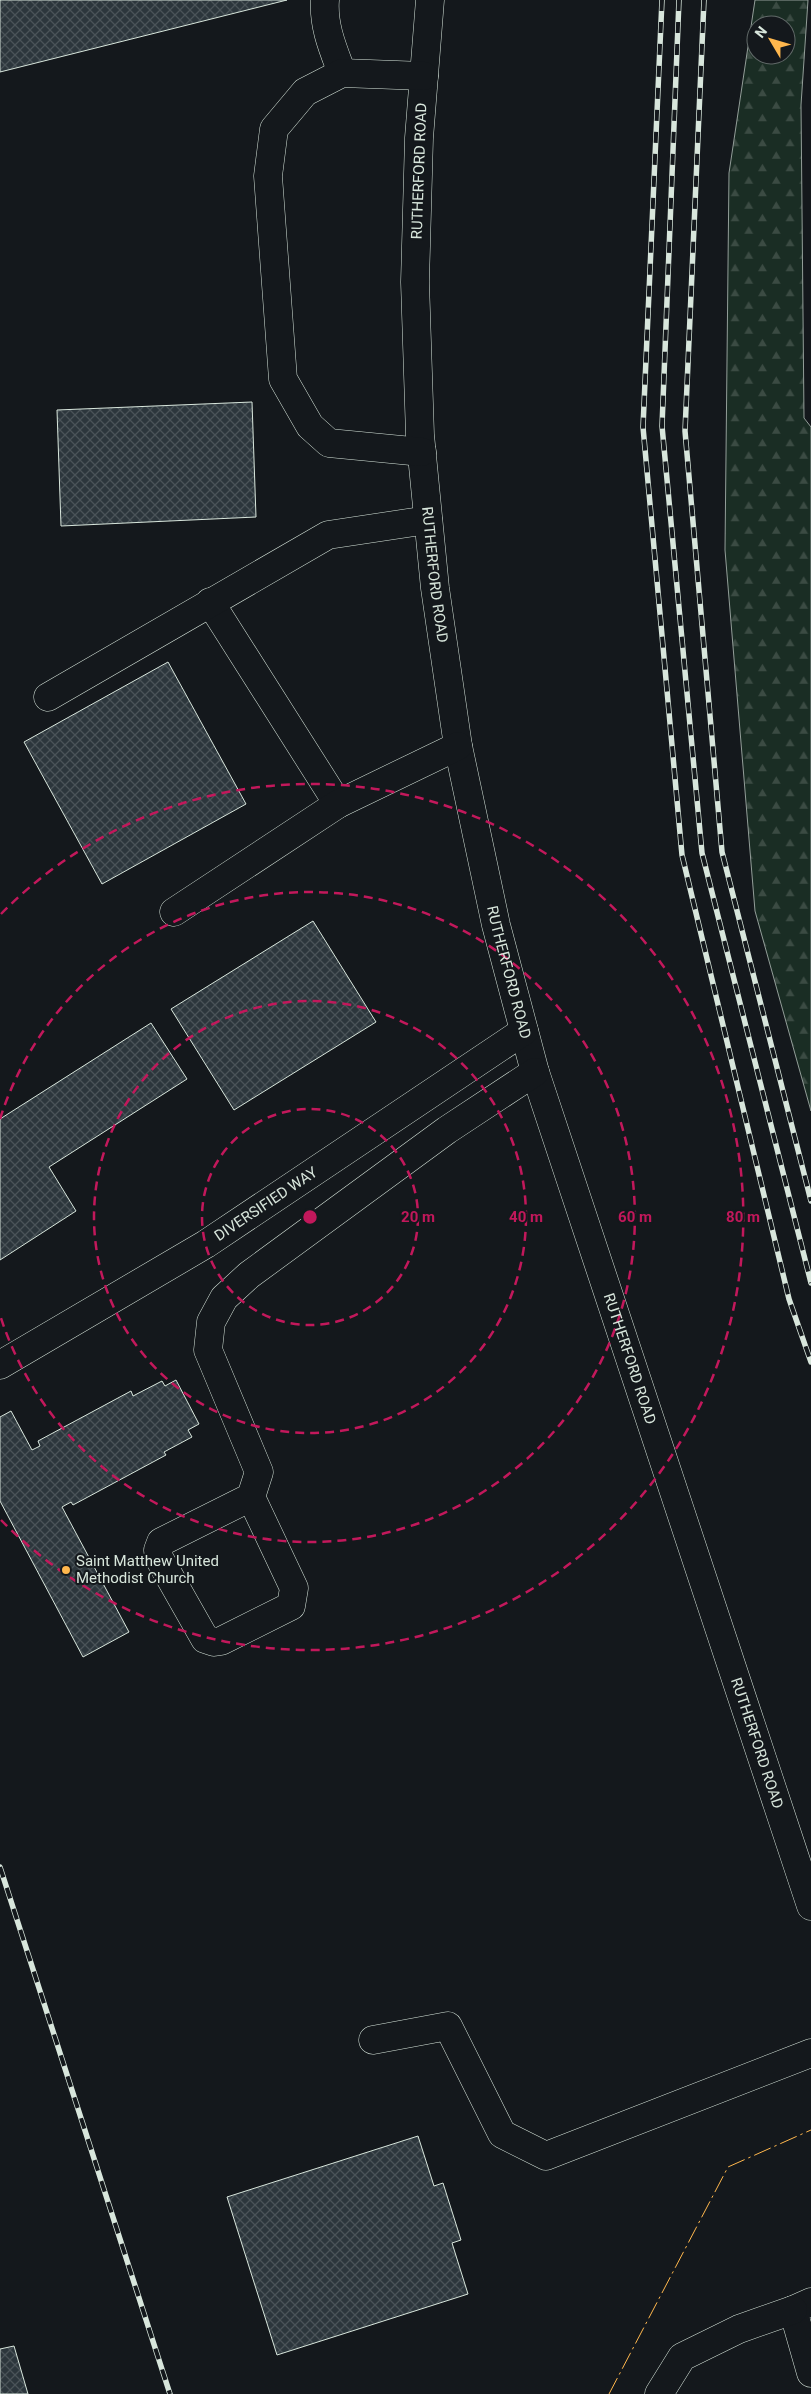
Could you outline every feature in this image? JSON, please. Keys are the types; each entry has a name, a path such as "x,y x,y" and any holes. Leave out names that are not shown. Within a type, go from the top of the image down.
{"street":[{"path":"326,0 324,15 329,41 342,73"},
{"name":"RUTHERFORD ROAD","path":"430,0 419,138 416,282 422,452 434,588 458,746 496,925 535,1072 811,1906"},
{"path":"422,452 329,443 310,426 283,379 268,176 274,129 305,92 342,73 424,76"},
{"path":"48,696 328,535 428,520"},
{"path":"210,602 338,804"},
{"path":"174,912 338,804 458,746"},
{"name":"DIVERSIFIED WAY","path":"0,1365 206,1244 524,1031"},
{"path":"251,1497 161,1542 158,1550 159,1558 205,1639 214,1642 222,1641 291,1606 294,1598 294,1588 251,1497 259,1472 208,1350 211,1322 224,1298 249,1275 447,1130 535,1072"},
{"path":"374,2040 448,2026 502,2134 546,2156 811,2053"},
{"path":"659,2394 682,2357 739,2329 802,2306 811,2372"}],"green space":[{"path":"755,0 808,0 801,105 804,418 811,427 811,1111 755,911 725,550 729,173 746,60 746,65 796,65 796,15 753,15"}],"building":[{"path":"0,0 287,0 0,72"},
{"path":"252,402 256,517 61,526 57,410"},
{"path":"168,662 246,804 102,884 24,742"},
{"path":"313,921 376,1022 234,1110 171,1009"},
{"path":"151,1023 187,1079 49,1167 76,1211 0,1260 0,1119"},
{"name":"Saint Matthew United Methodist Church","path":"176,1380 199,1424 188,1430 192,1437 164,1452 166,1455 73,1505 71,1502 62,1507 129,1632 83,1657 0,1501 0,1417 11,1411 32,1450 40,1446 38,1441 131,1391 133,1396 162,1381 165,1386"},
{"path":"418,2136 434,2186 443,2183 461,2240 452,2243 468,2294 277,2355 227,2197"},
{"path":"14,2346 28,2394 0,2394 0,2349"}],"railway":[{"path":"662,0 643,427 682,855 789,1299 811,1362"},
{"path":"679,0 662,426 702,853 811,1283"},
{"path":"704,0 685,431 722,852 811,1201"},
{"path":"0,1867 170,2394"}],"power":[{"path":"609,2394 728,2167 811,2130"}],"place":[{"name":"Saint Matthew United Methodist Church","path":"66,1570"}]}
